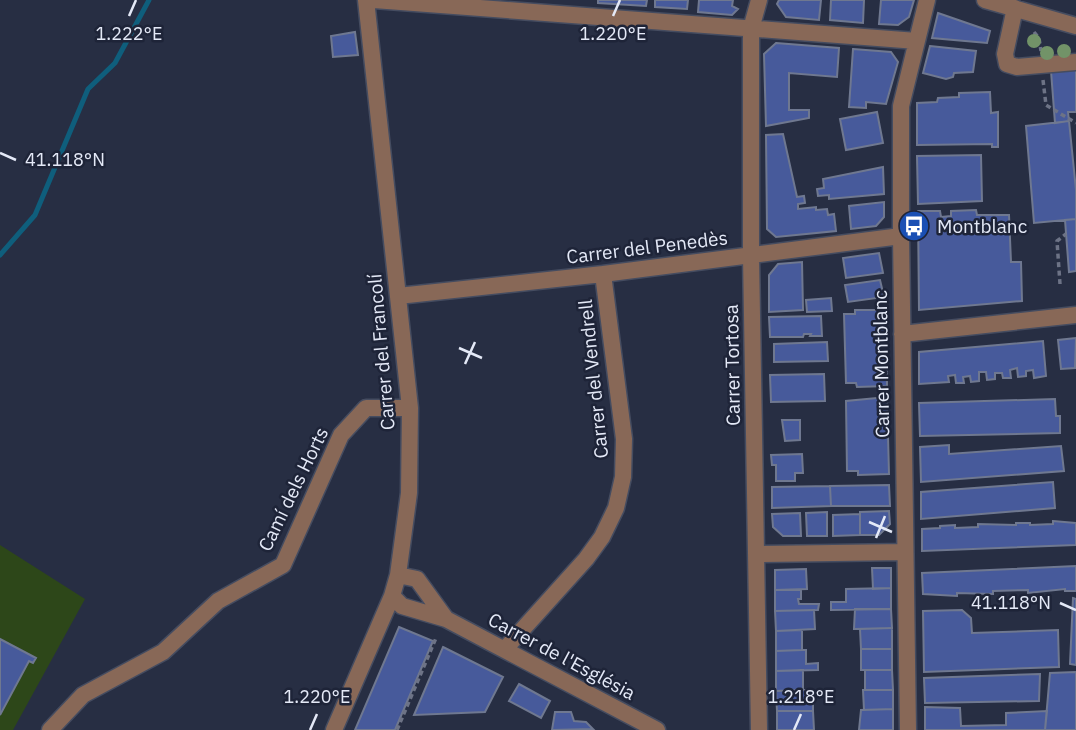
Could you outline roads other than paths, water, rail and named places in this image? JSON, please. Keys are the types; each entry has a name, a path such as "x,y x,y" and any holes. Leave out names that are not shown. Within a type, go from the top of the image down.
{"street":[{"name":"Carrer del Francolí","path":"334,730 392,596 398,575 409,494 410,408 366,0"},
{"path":"374,0 917,41"},
{"name":"Carrer Tortosa","path":"759,730 751,256 751,29 760,0"},
{"name":"Carrer Montblanc","path":"908,730 901,106 927,0"},
{"path":"985,0 1076,26"},
{"path":"1015,8 1005,54 1007,64 1017,67 1076,62"},
{"name":"Carrer del Penedès","path":"398,296 603,274 901,236"},
{"name":"Carrer del Vendrell","path":"505,649 586,559 603,537 616,509 623,477 624,439 603,274"},
{"path":"902,334 1076,315"},
{"name":"Camí dels Horts","path":"50,730 83,695 163,652 218,601 283,565 341,435 366,408 410,408"},
{"path":"756,554 905,552"},
{"name":"Carrer de l'Església","path":"398,575 416,579 446,619"},
{"name":"Carrer de l'Església","path":"392,596 402,606 446,619 657,730"}],"waterway":[{"path":"0,255 35,215 88,89 115,63 149,0"}],"place":[{"name":"Montblanc","path":"914,226"}]}
